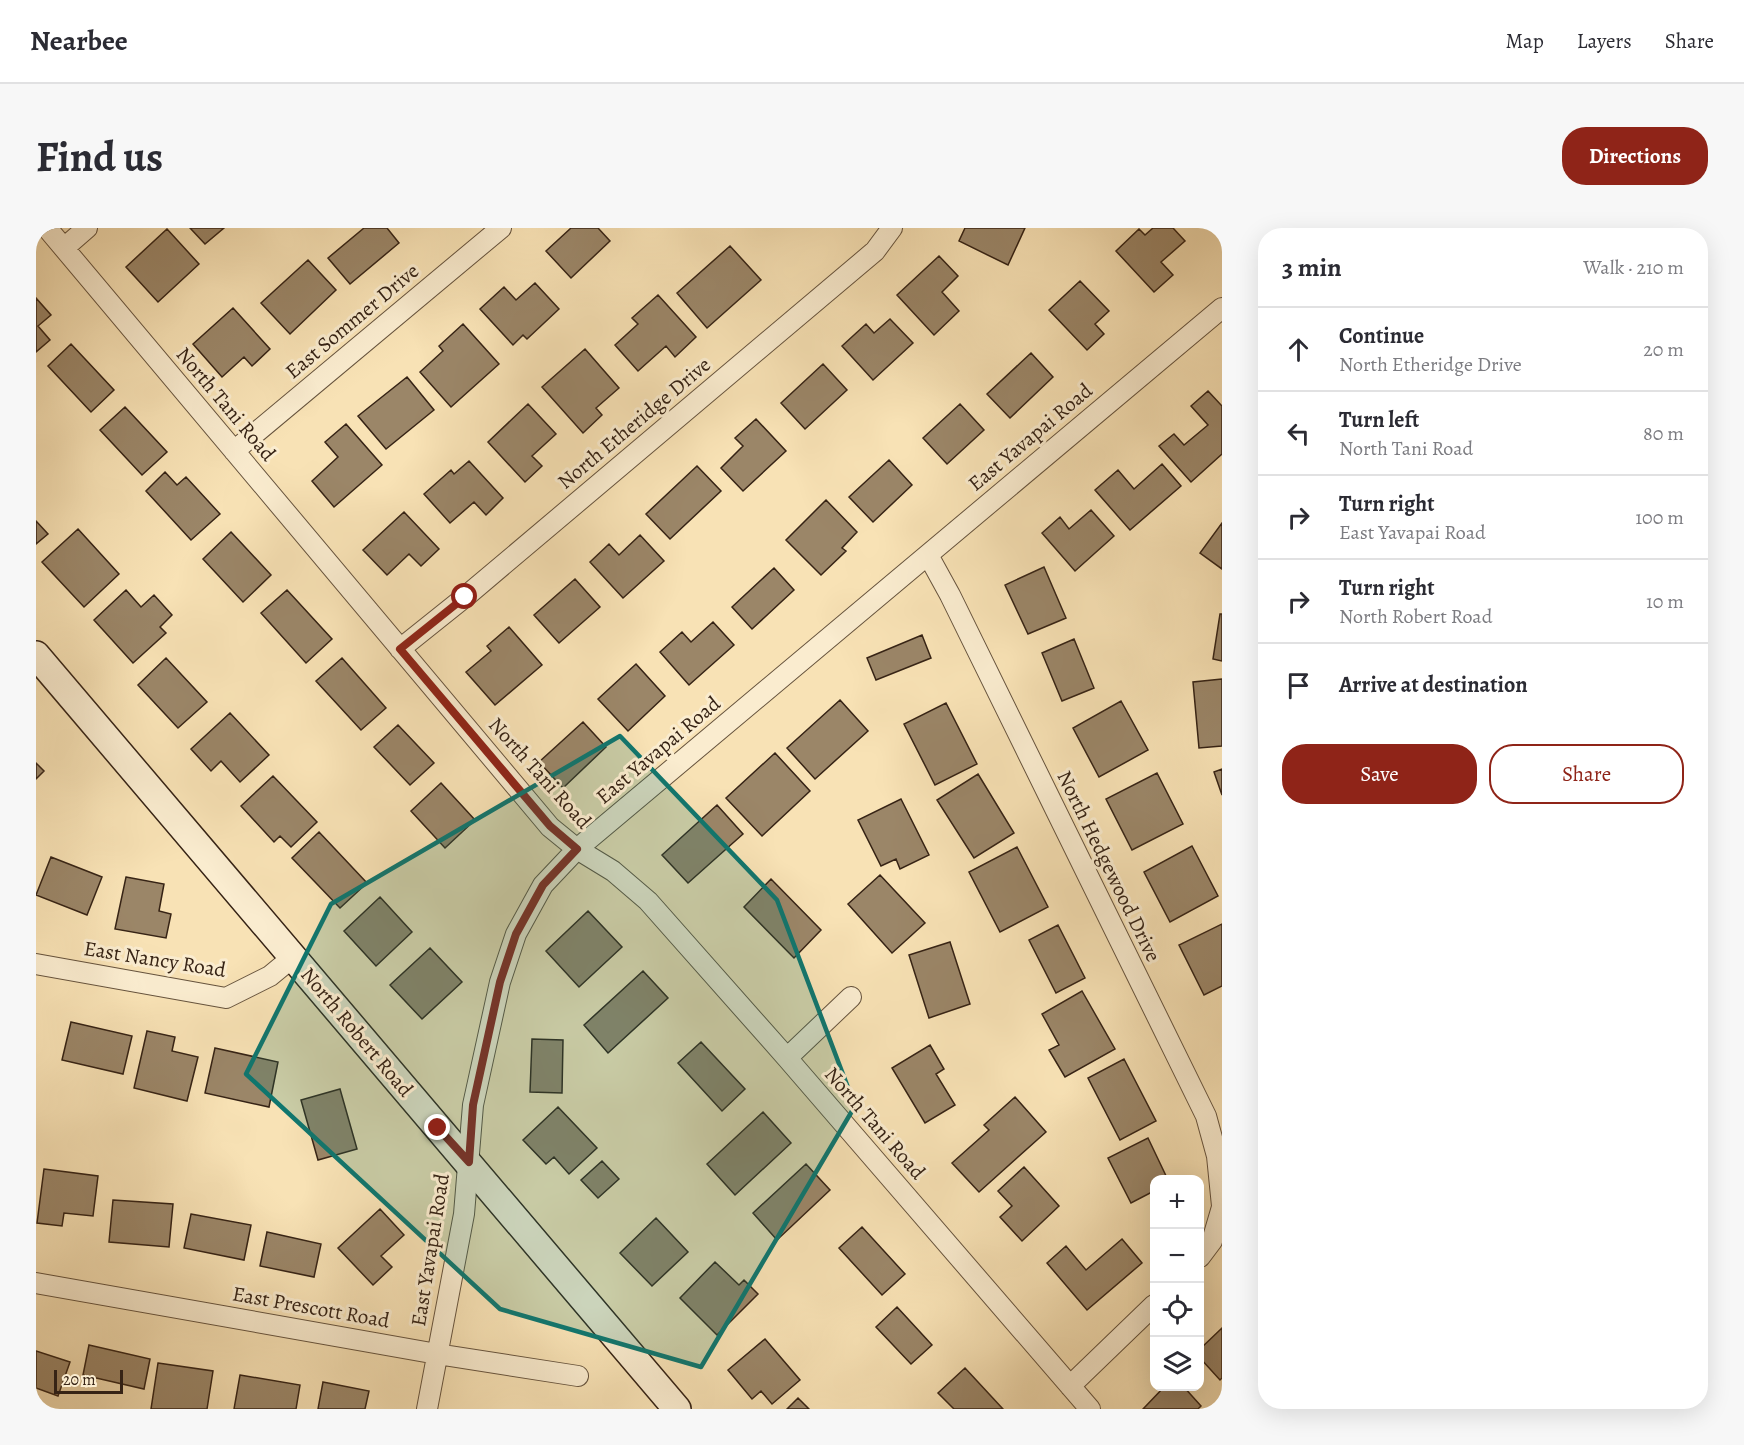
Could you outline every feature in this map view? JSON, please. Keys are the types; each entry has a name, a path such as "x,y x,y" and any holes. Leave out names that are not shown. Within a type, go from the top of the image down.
{"main road":[{"name":"North Robert Road","path":"36,655 677,1409"}],"street":[{"name":"North Tani Road","path":"47,228 550,826 577,849 614,871 648,901 787,1058 1090,1409"},
{"path":"64,248 87,228"},
{"name":"East Sommer Drive","path":"234,451 501,228"},
{"name":"North Etheridge Drive","path":"400,649 474,590 875,251 892,228"},
{"name":"East Yavapai Road","path":"427,1409 464,1214 473,1105 500,982 516,934 543,885 577,849 1222,308"},
{"name":"North Hedgewood Drive","path":"927,555 950,595 1206,1116 1217,1156 1222,1207 1212,1241 1204,1252"},
{"name":"East Nancy Road","path":"36,964 226,998 270,976 293,957"},
{"path":"787,1058 851,998"},
{"name":"East Prescott Road","path":"36,1283 437,1354 578,1376"},
{"path":"1070,1386 1150,1310"}],"highlighted area":[{"path":"620,736 777,900 855,1106 701,1367 500,1309 246,1074 331,904"}],"building":[{"path":"190,228 224,228 205,244"},
{"path":"364,228 387,228 399,243 350,284 328,258"},
{"path":"571,228 598,228 610,241 571,278 546,251"},
{"path":"965,228 1025,228 1008,265 959,241"},
{"path":"1153,228 1173,228 1185,241 1161,262 1173,275 1154,292 1116,251 1139,229 1145,235"},
{"path":"167,229 199,264 158,302 126,267"},
{"path":"730,246 761,280 707,328 677,293"},
{"path":"939,256 958,276 942,292 959,311 934,335 897,295"},
{"path":"308,260 336,290 290,334 261,303"},
{"path":"1080,281 1109,311 1095,324 1104,334 1087,350 1049,310"},
{"path":"535,283 559,309 527,339 523,335 513,345 480,309 504,287 516,300"},
{"path":"658,295 696,337 675,357 666,346 638,371 615,345 638,324 632,318"},
{"path":"36,298 51,315 38,326 50,340 36,352"},
{"path":"233,308 270,349 252,366 244,357 222,377 193,344"},
{"path":"890,319 913,343 873,380 842,346 866,324 874,333"},
{"path":"463,324 499,364 451,407 420,372 443,351 439,346"},
{"path":"71,344 114,390 91,412 48,366"},
{"path":"585,349 619,388 596,408 602,415 583,433 542,387"},
{"path":"1031,353 1053,377 1010,418 987,394"},
{"path":"823,364 847,390 805,429 781,403"},
{"path":"407,377 434,410 386,449 358,416"},
{"path":"1208,391 1222,406 1222,454 1191,482 1159,446 1174,434 1184,445 1208,425 1191,406"},
{"path":"528,404 556,434 532,456 542,466 525,482 488,442"},
{"path":"960,404 984,430 947,464 923,438"},
{"path":"125,407 167,452 142,475 100,430"},
{"path":"756,419 786,451 743,491 721,468 743,446 735,438"},
{"path":"346,424 382,465 334,507 312,481 338,457 325,442"},
{"path":"889,460 912,485 873,522 849,497"},
{"path":"469,461 503,498 486,515 474,502 450,523 424,494 451,470 454,474"},
{"path":"1162,464 1181,486 1130,530 1095,490 1118,470 1134,489"},
{"path":"697,466 721,491 670,539 646,514"},
{"path":"165,472 177,485 186,477 220,514 191,540 146,491"},
{"path":"826,500 857,532 842,548 846,551 821,575 786,540"},
{"path":"1091,510 1114,536 1075,571 1042,533 1060,517 1069,529"},
{"path":"404,512 439,549 421,566 409,554 387,575 363,550"},
{"path":"36,521 48,534 36,544"},
{"path":"1222,523 1222,569 1200,553"},
{"path":"78,529 119,574 84,607 42,562"},
{"path":"231,532 271,575 243,602 203,559"},
{"path":"640,535 664,561 623,598 590,562 609,544 619,555"},
{"path":"1044,567 1066,618 1028,634 1005,585"},
{"path":"774,568 794,590 752,629 732,607"},
{"path":"575,579 600,607 559,643 534,615"},
{"path":"126,590 141,607 154,595 172,615 160,627 166,633 133,663 94,620"},
{"path":"287,590 332,639 306,663 261,613"},
{"path":"1220,614 1222,614 1222,661 1213,659"},
{"path":"713,622 734,645 689,685 660,652 682,632 691,642"},
{"path":"509,627 542,665 495,705 466,672 491,651 487,646"},
{"path":"922,635 931,658 876,680 867,658"},
{"path":"1074,639 1094,688 1062,701 1042,653"},
{"path":"166,658 207,702 178,728 138,685"},
{"path":"342,658 386,708 361,730 316,681"},
{"path":"636,664 665,696 628,731 598,699"},
{"path":"1222,679 1222,746 1199,748 1193,682"},
{"path":"840,700 868,731 815,779 787,748"},
{"path":"1121,701 1148,750 1099,777 1073,728"},
{"path":"946,703 977,764 935,785 904,724"},
{"path":"230,713 269,755 240,782 221,761 211,771 191,749"},
{"path":"583,722 606,747 563,788 539,762"},
{"path":"398,725 434,763 410,785 374,747"},
{"path":"775,753 810,791 762,836 726,798"},
{"path":"36,763 44,771 36,779"},
{"path":"1222,769 1222,795 1214,772"},
{"path":"1157,773 1183,824 1132,850 1106,799"},
{"path":"978,774 1014,833 974,858 937,800"},
{"path":"273,776 317,822 291,847 280,836 274,842 241,806"},
{"path":"441,783 475,820 445,848 411,811"},
{"path":"901,799 929,855 900,869 896,859 881,866 858,820"},
{"path":"717,805 743,834 688,883 662,855"},
{"path":"319,832 367,883 340,908 292,858"},
{"path":"1192,846 1218,896 1170,922 1144,872"},
{"path":"1017,847 1048,907 1000,932 969,872"},
{"path":"51,857 102,877 87,915 36,895"},
{"path":"880,875 925,923 892,953 848,904"},
{"path":"126,877 164,884 159,911 171,914 166,938 115,929"},
{"path":"771,879 821,930 794,958 744,907"},
{"path":"380,897 412,932 376,966 344,931"},
{"path":"588,911 622,947 579,987 546,951"},
{"path":"1222,924 1222,986 1204,995 1179,945"},
{"path":"1058,925 1085,978 1056,993 1029,940"},
{"path":"950,942 970,1004 929,1018 909,955"},
{"path":"430,948 462,982 422,1019 390,985"},
{"path":"643,971 668,998 608,1053 584,1025"},
{"path":"1082,991 1115,1049 1065,1077 1049,1050 1059,1045 1042,1014"},
{"path":"71,1022 132,1036 123,1074 62,1060"},
{"path":"147,1031 175,1037 172,1051 198,1057 187,1101 134,1088"},
{"path":"532,1039 563,1040 562,1093 530,1092"},
{"path":"701,1042 745,1089 722,1111 678,1063"},
{"path":"930,1045 944,1069 936,1074 955,1105 925,1123 892,1068"},
{"path":"215,1048 278,1062 269,1107 205,1093"},
{"path":"1124,1059 1156,1121 1120,1140 1088,1078"},
{"path":"340,1089 357,1149 318,1160 301,1100"},
{"path":"1015,1097 1046,1132 979,1192 952,1163 989,1130 984,1125"},
{"path":"558,1107 597,1148 569,1174 554,1157 546,1164 523,1140"},
{"path":"763,1112 791,1143 735,1195 707,1164"},
{"path":"1148,1138 1166,1175 1150,1175 1150,1193 1131,1203 1108,1158"},
{"path":"602,1161 619,1179 598,1198 581,1180"},
{"path":"806,1164 830,1190 777,1240 753,1213"},
{"path":"1024,1167 1059,1206 1022,1241 1000,1217 1012,1206 998,1191"},
{"path":"44,1169 98,1176 93,1216 64,1213 62,1226 37,1223"},
{"path":"113,1200 173,1204 169,1247 109,1242"},
{"path":"380,1209 404,1235 381,1256 392,1267 373,1285 338,1248"},
{"path":"191,1214 251,1225 244,1260 184,1248"},
{"path":"656,1218 688,1252 652,1286 620,1253"},
{"path":"862,1227 905,1274 882,1295 839,1248"},
{"path":"267,1232 321,1244 314,1277 260,1266"},
{"path":"1122,1239 1142,1263 1087,1310 1047,1263 1066,1246 1086,1270"},
{"path":"715,1262 739,1285 744,1280 758,1294 717,1335 680,1298"},
{"path":"897,1307 932,1345 911,1364 876,1327"},
{"path":"1222,1328 1222,1378 1220,1380 1204,1362 1204,1345"},
{"path":"765,1339 800,1380 772,1404 761,1391 752,1399 728,1370"},
{"path":"89,1345 150,1359 144,1389 83,1375"},
{"path":"36,1351 70,1362 58,1396 36,1388"},
{"path":"158,1363 213,1371 207,1409 151,1409"},
{"path":"965,1368 1003,1409 954,1409 938,1393"},
{"path":"240,1375 300,1385 296,1409 234,1409"},
{"path":"323,1382 369,1391 365,1409 318,1409"},
{"path":"1160,1391 1188,1391 1201,1406 1198,1409 1143,1409"},
{"path":"798,1398 809,1409 787,1409"}],"route":[{"path":"438,1128 469,1162 473,1105 500,982 516,934 543,885 577,849 550,826 400,649 465,597"}]}
